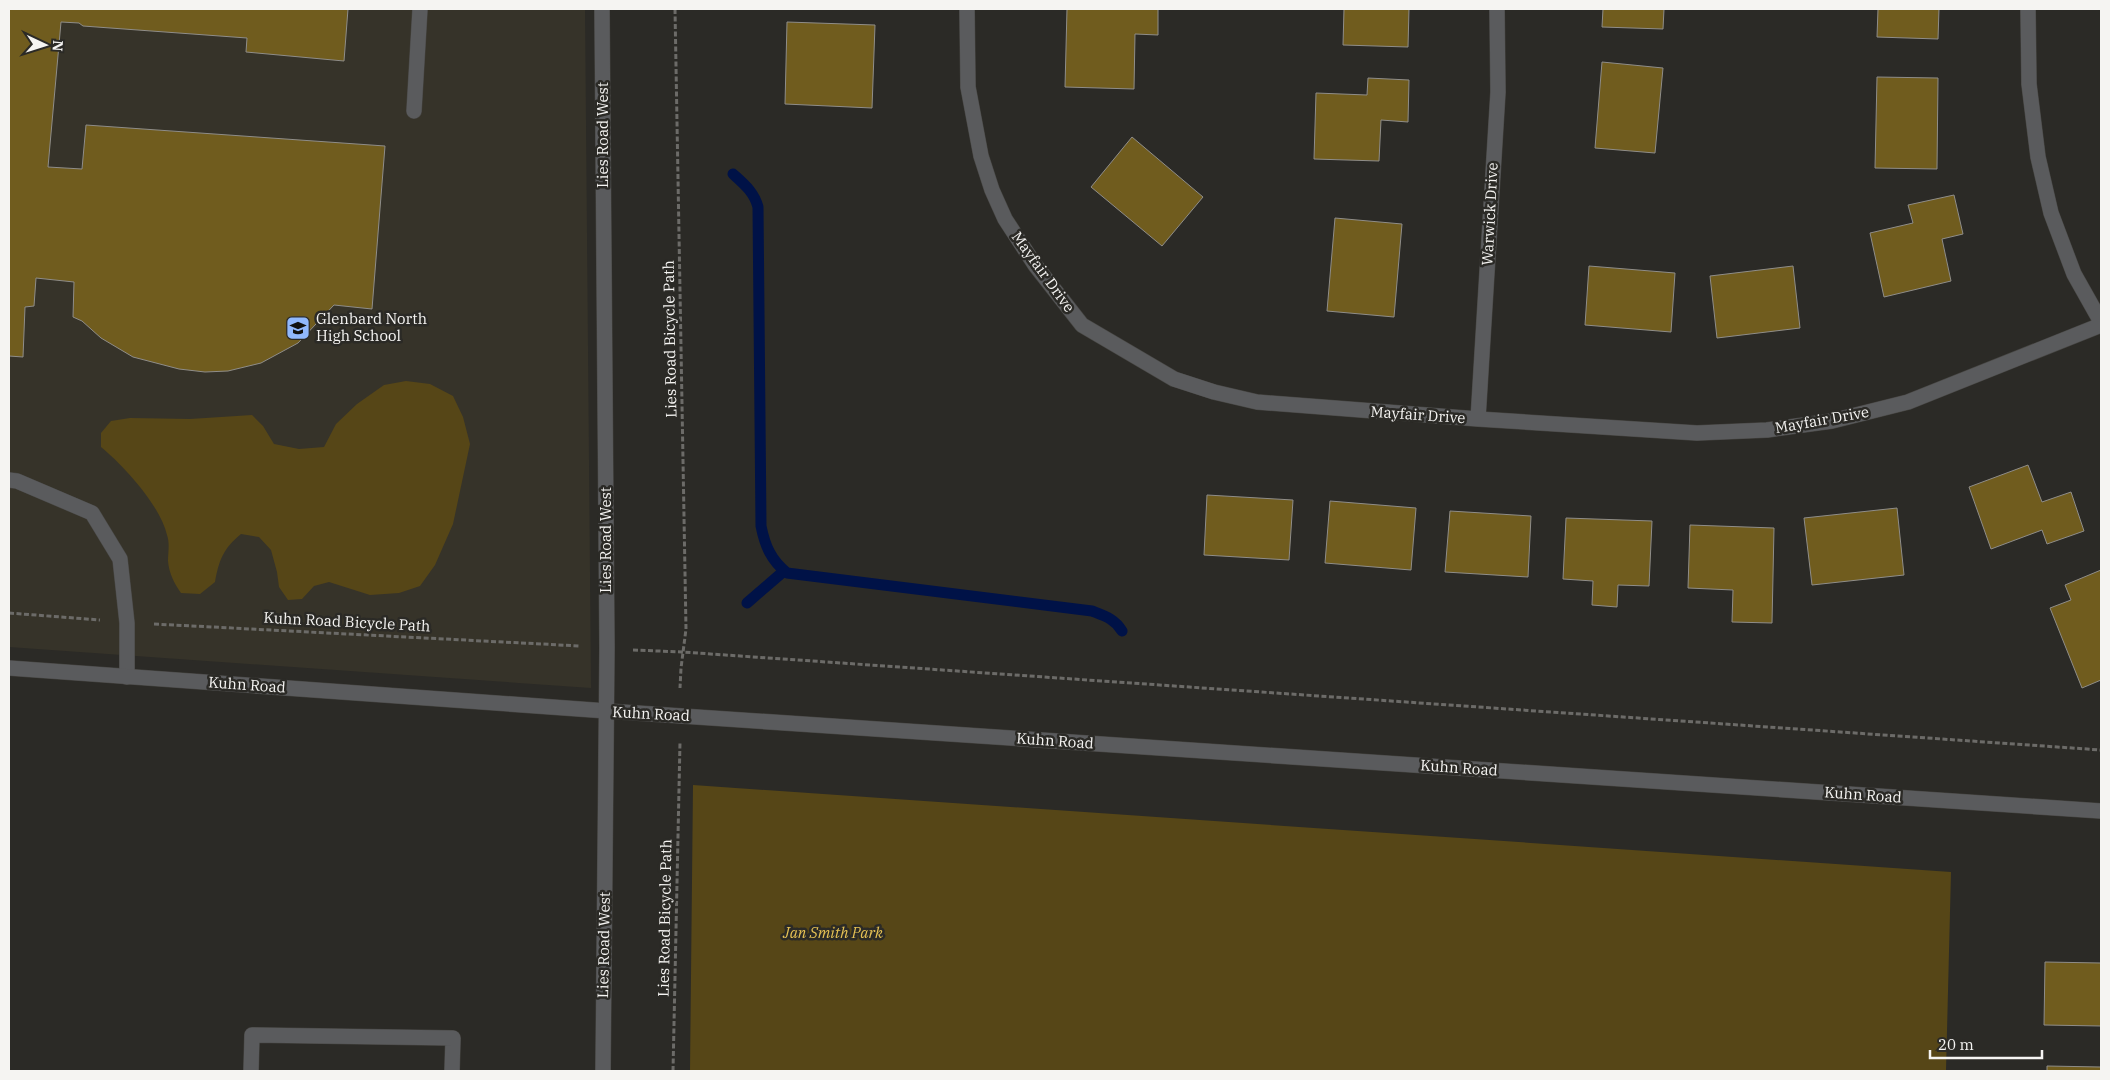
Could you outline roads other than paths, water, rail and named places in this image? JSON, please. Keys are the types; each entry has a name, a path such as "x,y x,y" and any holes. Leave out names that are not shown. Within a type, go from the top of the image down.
{"street":[{"path":"414,111 420,9"},
{"name":"Lies Road West","path":"602,9 607,711 602,1071"},
{"name":"Mayfair Drive","path":"967,9 968,87 981,156 992,190 1005,219 1035,265 1082,325 1174,379 1214,392 1257,402 1478,419 1697,432 1768,430 1832,421 1908,402 2101,323"},
{"name":"Warwick Drive","path":"1478,419 1498,92 1497,9"},
{"path":"2028,9 2029,84 2038,156 2049,203 2074,274 2101,323"},
{"path":"13,481 92,513 120,560 127,623 127,677"},
{"name":"Kuhn Road","path":"9,668 607,711 2101,810"},
{"path":"251,1071 252,1035 453,1038 452,1071"}],"waterway":[{"path":"733,174 745,185 758,207 761,526 764,540 777,563 787,573 1092,611 1113,621 1122,631"},
{"path":"747,603 784,571"}],"place":[{"name":"Glenbard North High School","path":"298,328"}],"park label":[{"name":"Jan Smith Park","path":"833,933"}]}
